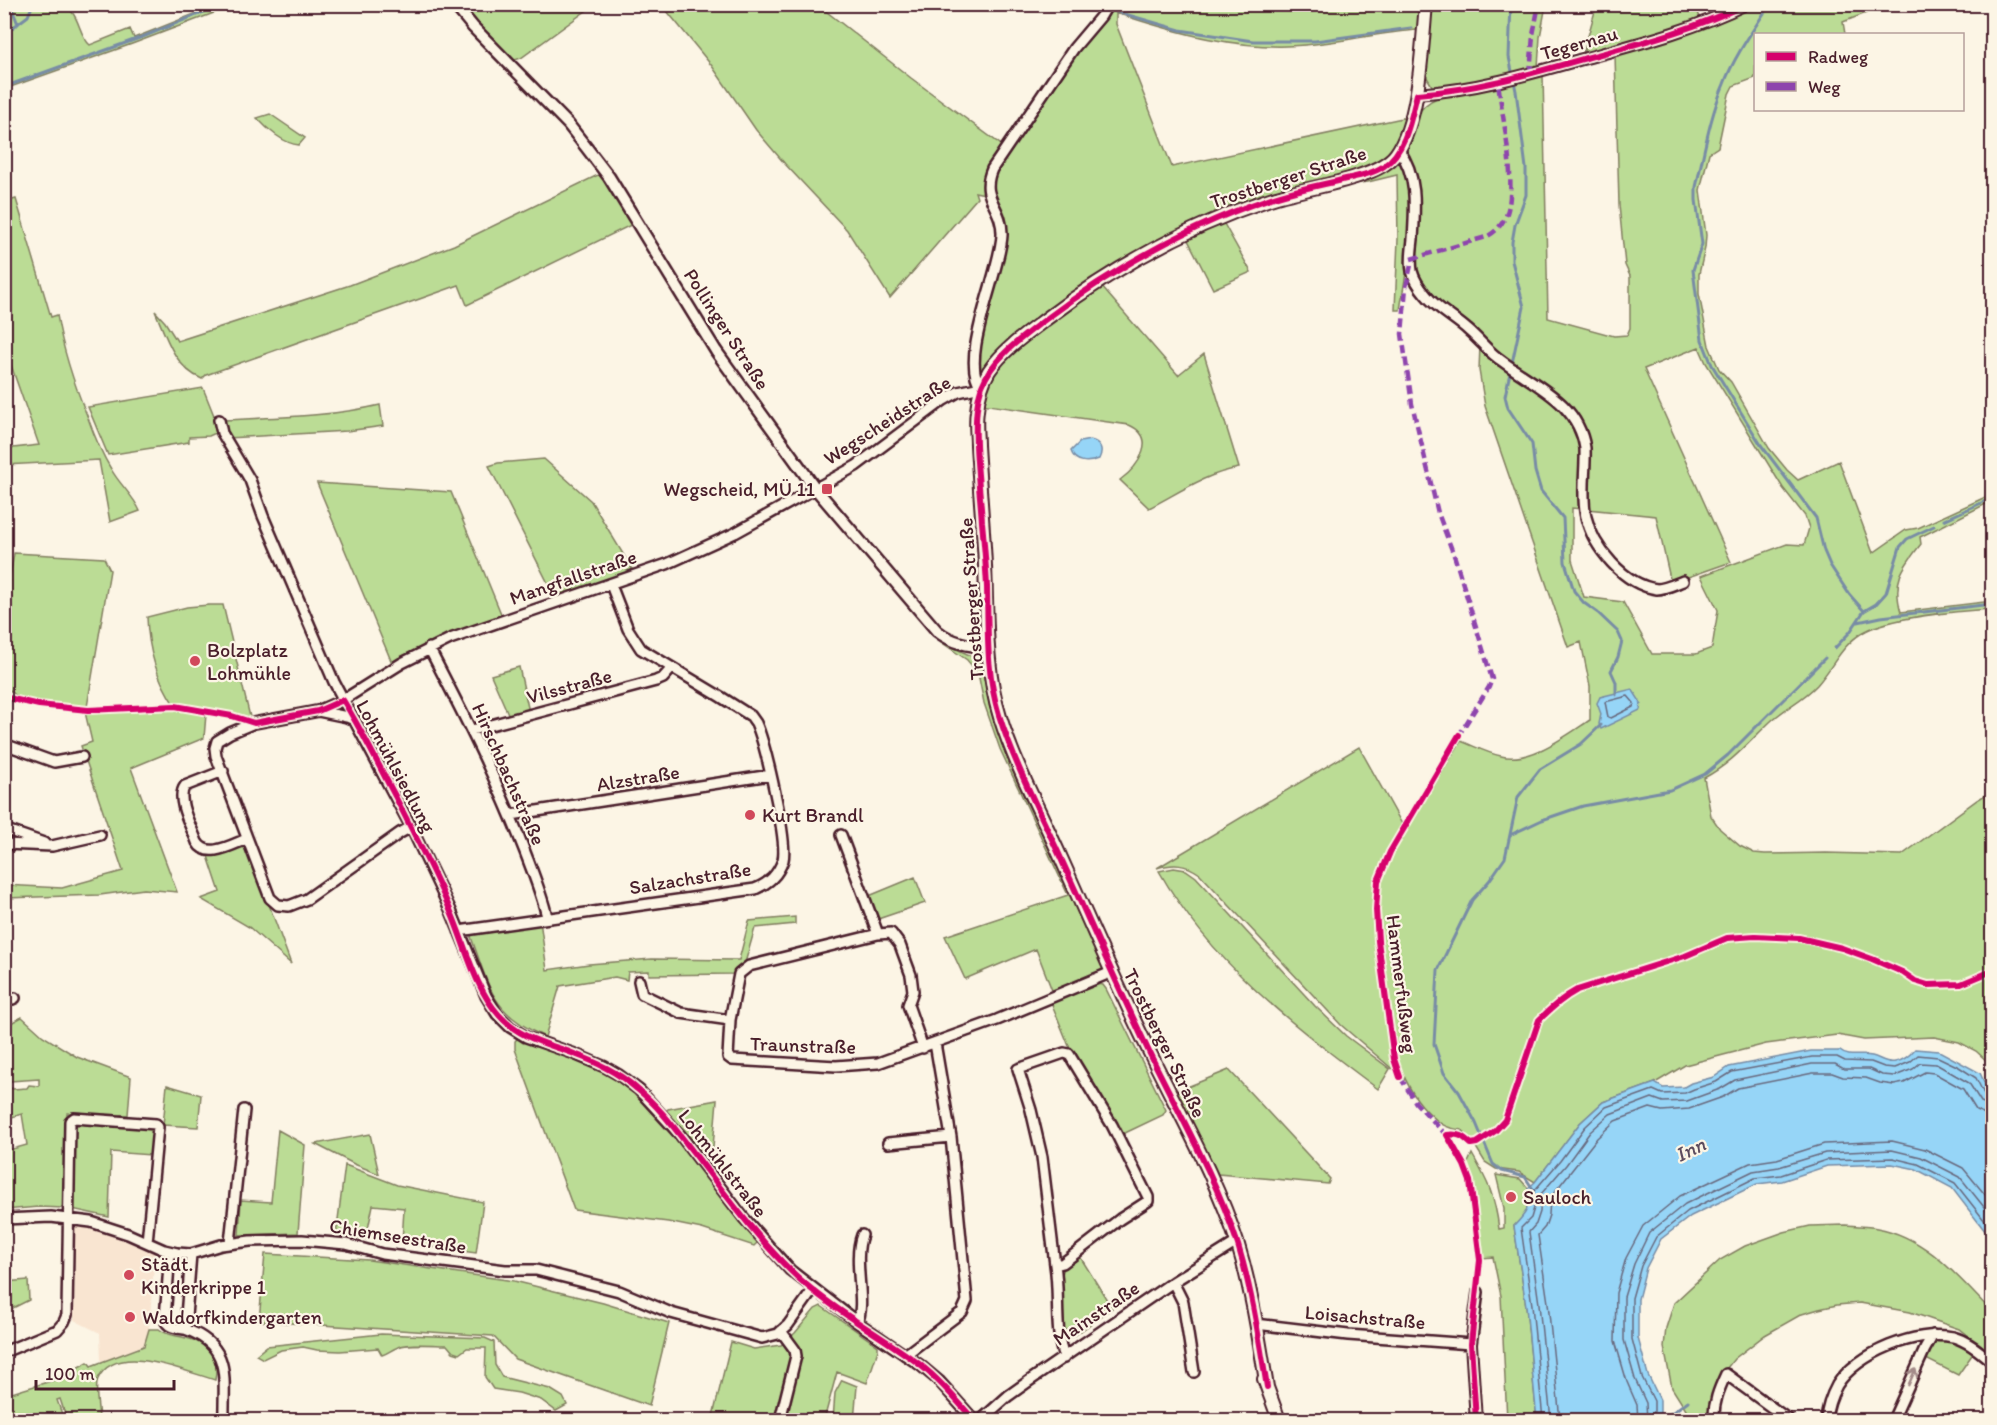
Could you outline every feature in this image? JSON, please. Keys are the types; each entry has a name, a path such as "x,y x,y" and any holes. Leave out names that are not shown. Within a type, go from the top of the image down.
{"main road":[{"name":"Trostberger Straße","path":"1276,1420 1237,1242 1203,1157 1112,972 1008,740 995,700 988,647 987,589 976,419 981,387 994,365 1035,327 1085,291 1142,255 1242,208 1290,192 1367,174 1383,166 1399,150 1412,114 1417,94 1426,4"},
{"name":"Trostberger Straße","path":"1252,1305 1253,1339 1257,1361 1267,1387"}],"street":[{"name":"Pollinger Straße","path":"454,4 473,27 568,124 592,154 647,237 716,351 815,488 937,631 960,643 988,647"},
{"name":"Trostberger Straße","path":"981,387 977,381 975,356 1002,236 1000,216 988,191 989,177 992,169 1074,48 1108,4"},
{"name":"Tegernau","path":"1417,94 1466,89 1523,76 1690,28 1746,4"},
{"path":"1399,150 1406,160 1412,177 1415,207 1411,259 1414,276 1430,300 1467,328 1503,362 1560,402 1575,419 1585,448 1586,516 1594,540 1620,571 1643,584 1659,589 1683,581"},
{"name":"Wegscheidstraße","path":"815,488 865,460 944,399 958,392 981,387"},
{"name":"Lohmühlsiedlung","path":"219,420 222,433 250,480 263,516 343,700 411,827 459,931"},
{"name":"Mangfallstraße","path":"343,700 429,648 504,619 611,585 697,551 735,533 815,488"},
{"name":"Salzachstraße","path":"459,931 755,889 770,881 781,866 784,850 771,775 761,734 754,719 645,652 628,629 611,585"},
{"name":"Hirschbachstraße","path":"429,648 472,730 511,815 547,917"},
{"name":"Vilsstraße","path":"472,730 656,681 663,678 671,669"},
{"name":"Lohmühlsiedlung","path":"343,700 318,711 255,723 222,736 217,741 215,748 270,898 274,903 285,907 307,899 400,832 411,827"},
{"name":"Lohmühlsiedlung","path":"318,711 356,721"},
{"path":"4,744 54,762 82,757"},
{"path":"223,771 185,786 181,791 181,801 197,842 205,851 213,851 247,839"},
{"name":"Alzstraße","path":"511,815 771,775"},
{"path":"4,829 52,846"},
{"path":"4,844 52,846 100,835"},
{"path":"841,835 878,934"},
{"name":"Lohmühlstraße","path":"459,931 489,1003 506,1024 525,1037 605,1067 639,1090 681,1136 790,1270 813,1290 939,1381 974,1420"},
{"path":"730,1020 739,974 749,966 878,934 891,933 900,945 913,985 908,1005 923,1048"},
{"name":"Traunstraße","path":"639,981 642,994 673,1010 730,1020 727,1055 732,1060 852,1066 878,1063 923,1048 1112,972"},
{"path":"4,1003 15,998"},
{"path":"905,1355 956,1317 967,1304 951,1137 935,1043"},
{"path":"1055,1265 1062,1263 1148,1201 1112,1125 1069,1054 1064,1053 1018,1069 1042,1156 1055,1265 1057,1278 1059,1344 1064,1358"},
{"path":"230,1243 244,1110"},
{"path":"4,1352 57,1330 67,1315 70,1121 76,1118 156,1124 158,1127 147,1242"},
{"path":"888,1143 951,1137"},
{"name":"Chiemseestraße","path":"4,1219 69,1218 106,1226 170,1252 191,1254 230,1243 303,1240 346,1244 382,1254 505,1270 536,1270 619,1291 671,1313 756,1338 771,1337 781,1331"},
{"path":"857,1322 860,1312 857,1250 862,1235"},
{"name":"Mainstraße","path":"981,1420 1008,1396 1173,1282 1237,1242"},
{"path":"170,1252 166,1323 171,1327 185,1329 204,1337 218,1351 221,1357 224,1420"},
{"path":"185,1329 191,1254"},
{"path":"1173,1282 1183,1302 1194,1372"},
{"path":"780,1420 796,1356 795,1350 781,1331 813,1290"},
{"path":"1476,1420 1471,1344 1478,1292"},
{"name":"Loisachstraße","path":"1256,1324 1348,1335 1471,1344"},
{"path":"1826,1420 1832,1396 1838,1385 1855,1366 1898,1343 1933,1335 1955,1338 1964,1341 1992,1362"},
{"path":"1893,1420 1933,1335"},
{"path":"1714,1420 1718,1392 1726,1374 1789,1420"}],"shaded area":[{"path":"75,1225 104,1231 155,1253 149,1329 145,1345 101,1362 100,1333 74,1320"}],"green space":[{"path":"51,4 67,8 75,16 90,45 130,29 134,38 217,5 235,5 5,89 5,20 11,13 8,5"},
{"path":"459,5 594,5 521,58 512,61"},
{"path":"662,5 818,5 1004,147 986,176 985,194 975,192 977,198 890,298 847,230 756,130 712,66"},
{"path":"1111,5 1422,5 1419,30 1319,44 1281,46 1209,39 1116,13 1116,24 1172,167 1407,117 1402,133 1386,156 1374,167 1153,245 985,372 980,373 977,358 1005,237 990,189 996,167 1066,64"},
{"path":"1430,5 1546,5 1540,37 1538,67 1489,81 1439,88 1432,86 1425,74"},
{"path":"1599,5 1695,5 1701,20 1671,31 1583,54 1595,11"},
{"path":"1754,5 1873,5 1874,10 1843,22 1845,33 1754,33 1754,78 1733,86 1729,94 1718,147 1709,153 1700,190 1706,235 1699,274 1699,294 1709,346 1719,369 1731,382 1769,448 1798,480 1839,461 1873,553 1906,530 1918,528 1992,494 1992,501 1920,537 1921,544 1904,568 1898,583 1898,601 1901,612 1992,601 1992,609 1906,619 1874,627 1862,633 1843,650 1812,690 1776,717 1731,759 1704,778 1711,816 1720,829 1740,846 1754,853 1765,854 1902,855 1992,791 1992,1071 1990,1064 1976,1051 1959,1042 1934,1037 1864,1040 1837,1035 1766,1044 1685,1065 1655,1083 1603,1102 1580,1123 1535,1182 1519,1172 1496,1169 1485,1162 1462,1130 1443,1125 1427,1111 1406,1080 1399,1063 1391,1027 1378,927 1379,895 1387,866 1396,848 1461,741 1501,756 1512,757 1524,756 1548,747 1590,720 1590,686 1581,642 1568,647 1485,406 1479,370 1480,345 1499,365 1501,358 1474,331 1432,298 1420,279 1414,253 1409,254 1400,310 1395,310 1398,239 1397,175 1351,184 1383,171 1396,162 1401,163 1412,124 1420,111 1431,101 1543,74 1548,318 1614,336 1627,335 1630,328 1630,276 1625,265 1619,205 1615,54 1698,29","holes":["1699,347 1706,363 1783,488 1805,516 1809,528 1804,545 1787,544 1701,576 1718,610 1712,648 1696,654 1652,654 1623,602 1584,597 1572,560 1572,508 1582,509 1582,448 1580,436 1568,413 1570,410 1578,421 1586,444 1587,509 1656,516 1671,583 1731,562 1644,369"]},
{"path":"270,114 305,138 299,145 282,139 257,118"},
{"path":"600,174 633,224 467,305 459,285 206,375 202,379 178,360 155,311 177,341 350,285 454,245"},
{"path":"16,199 51,317 57,315 62,342 95,437 114,474 140,511 110,522 99,460 5,465 5,449 39,445 5,348 5,202"},
{"path":"1223,222 1251,272 1213,289 1187,238"},
{"path":"1101,286 1178,375 1204,354 1239,468 1204,479 1149,508 1120,480 1139,460 1144,445 1143,437 1129,425 981,404 993,374 1013,351 1042,327"},
{"path":"203,388 217,423 218,432 209,436 189,437 189,442 108,455 88,407"},
{"path":"380,405 383,426 347,431 227,438 223,420 322,414"},
{"path":"544,459 591,501 634,572 556,599 489,466 498,463"},
{"path":"317,483 451,492 502,616 427,645 392,663"},
{"path":"14,553 104,558 110,570 87,707 20,699 5,686 5,605"},
{"name":"Bolzplatz Lohmühle","path":"223,605 251,721 175,706 158,674 151,652 147,617 187,607"},
{"path":"932,632 948,645 978,659 982,666 990,708 1005,752 1104,967 1101,972 1053,993 1036,949 965,979 945,936 1068,895 1000,749 984,703 978,673 967,660 941,642"},
{"path":"519,667 529,712 509,716 491,675"},
{"path":"158,708 206,714 204,738 131,768 177,892 144,889 100,895 5,898 4,885 62,888 123,871 81,746 92,742 85,712"},
{"path":"1359,747 1403,826 1382,864 1375,889 1373,913 1387,1030 1397,1073 1341,1025 1200,874 1180,865 1157,868"},
{"path":"239,845 248,848 291,964 249,927 201,899 220,892 208,856"},
{"path":"1174,868 1186,870 1196,877 1315,1006 1346,1036 1390,1069 1378,1089 1286,1017 1229,964 1203,935 1159,871"},
{"path":"915,877 925,903 878,919 869,896"},
{"path":"795,917 795,924 755,928 745,963 733,974 649,975 649,971 628,972 627,980 615,977 560,986 545,1037 527,1028 503,1008 489,985 471,937 472,934 540,921 547,970 652,959 739,960 749,921"},
{"path":"1096,984 1103,985 1106,989 1166,1110 1163,1115 1123,1134 1069,1046 1051,1002"},
{"path":"22,1017 43,1036 77,1057 131,1077 128,1115 67,1113 64,1208 38,1207 5,1210 5,1151 27,1145 22,1114 5,1119 5,1090 27,1088 29,1085 39,1086 39,1079 10,1081 5,1085 5,1026"},
{"path":"519,1037 529,1044 606,1071 632,1088 660,1116 758,1242 754,1246 702,1229 668,1222 574,1210 515,1049 515,1041"},
{"path":"1229,1070 1330,1179 1328,1184 1218,1174 1175,1092"},
{"path":"167,1085 201,1095 198,1127 163,1125"},
{"path":"717,1100 711,1170 665,1112 668,1109"},
{"path":"76,1122 153,1127 151,1155 111,1152 109,1217 72,1209"},
{"path":"278,1130 305,1145 298,1233 239,1235 241,1200 271,1202"},
{"path":"370,1134 379,1174 315,1144"},
{"path":"1472,1154 1490,1190 1499,1229 1504,1228 1504,1208 1496,1175 1520,1179 1528,1188 1528,1208 1525,1216 1514,1226 1526,1306 1537,1420 1507,1420 1501,1296 1493,1257 1482,1258 1467,1165"},
{"path":"345,1165 397,1185 483,1202 476,1253 402,1243 404,1208 373,1205 366,1239 336,1235"},
{"path":"1810,1226 1873,1227 1895,1233 1911,1240 1941,1261 1992,1312 1992,1355 1959,1329 1910,1312 1860,1303 1837,1305 1802,1314 1765,1335 1734,1359 1723,1373 1711,1420 1688,1420 1686,1410 1672,1388 1664,1347 1666,1328 1674,1303 1720,1260 1745,1246 1784,1232"},
{"path":"265,1254 369,1260 514,1281 603,1303 669,1323 649,1406 515,1359 493,1336 259,1321"},
{"path":"1079,1255 1112,1308 1074,1336 1067,1338 1064,1330 1062,1274 1064,1268"},
{"path":"28,1280 29,1300 5,1312 5,1282"},
{"path":"821,1306 878,1346 867,1383 837,1372 824,1420 712,1420 731,1342 754,1349 781,1345 795,1333 815,1309"},
{"path":"149,1329 159,1329 167,1334 191,1339 205,1346 213,1356 215,1380 152,1362 135,1360 120,1362 107,1368 98,1379 99,1420 67,1420 60,1399 57,1400 64,1420 5,1420 5,1395 54,1380 88,1362 91,1366 144,1346"},
{"path":"381,1334 485,1338 494,1342 495,1365 502,1377 550,1389 563,1397 567,1405 556,1411 541,1400 519,1393 493,1389 485,1377 486,1348 467,1348 459,1354 453,1352 447,1345 413,1344 400,1346 382,1355 378,1348 340,1351 303,1347 281,1350 263,1359 256,1355 267,1346"},
{"path":"1939,1340 1951,1341 1974,1352 1958,1375 1924,1358 1933,1343"},
{"path":"842,1380 857,1386 854,1420 833,1420 835,1393"}],"water":[{"path":"1090,440 1100,446 1099,459 1087,462 1079,460 1071,451 1080,442"},
{"path":"1632,689 1641,703 1640,710 1601,729 1599,724 1601,714 1597,703 1600,697"},
{"name":"Inn","path":"1915,1049 1939,1051 1980,1073 1992,1099 1992,1240 1952,1188 1916,1169 1892,1164 1827,1166 1782,1181 1757,1184 1691,1216 1661,1239 1646,1268 1638,1299 1638,1338 1648,1375 1660,1400 1660,1420 1537,1420 1526,1306 1514,1226 1527,1209 1528,1188 1580,1123 1603,1102 1655,1083 1663,1088 1684,1087 1714,1077 1729,1067 1811,1051 1840,1051 1847,1055 1868,1055 1892,1062 1904,1059"}],"waterway":[{"path":"10,4 18,24"},
{"path":"4,34 28,16 33,4"},
{"path":"4,87 145,36 223,4"},
{"path":"1096,4 1102,7"},
{"path":"1511,4 1509,57 1526,168 1526,195 1515,225 1512,242 1512,261 1524,307 1505,396 1508,408 1532,444 1535,471 1541,491 1563,518 1565,562 1574,591 1584,603 1618,632 1622,641 1611,671 1616,682 1616,695"},
{"path":"1768,7 1738,54 1719,96 1696,187 1702,244 1693,270 1702,340 1712,365 1761,445 1816,518 1830,565 1849,594 1864,611"},
{"path":"1111,10 1180,30 1253,41 1315,41 1411,28"},
{"path":"1944,520 1992,498"},
{"path":"1835,648 1850,632 1864,611 1876,604 1886,593 1900,547 1907,539 1934,526"},
{"path":"1858,622 1881,617 1992,604"},
{"path":"1510,835 1542,820 1583,806 1670,790 1705,774 1728,755 1825,658"},
{"path":"1533,1189 1525,1177 1502,1171 1493,1164 1476,1123 1459,1092 1444,1073 1434,1044 1438,970 1472,900 1505,858 1518,797 1540,769 1581,744 1601,725"},
{"path":"1653,1420 1669,1415 1688,1401"}],"marked path":[{"path":"1530,74 1533,35 1539,4"},
{"path":"1411,259 1486,237 1499,227 1507,213 1510,200 1510,167 1498,82"},
{"path":"1411,265 1406,287 1402,334 1412,404 1438,513 1455,558 1492,679 1459,735"},
{"path":"1400,1077 1416,1103 1450,1139"}],"cycle path":[{"path":"1267,1387 1255,1315 1238,1245 1229,1220 1209,1172 1150,1054 1029,790 999,715 990,667 986,571 976,453 976,416 982,386 992,367 1025,335 1095,285 1150,252 1238,210 1303,189 1373,172 1384,166 1398,152 1403,143 1417,94 1481,85 1544,70 1667,35 1746,4"},
{"path":"4,697 39,705 88,710 175,706 232,716 254,723 318,711 343,700 424,854 451,912 483,992 499,1015 515,1029 542,1043 581,1056 606,1068 622,1077 645,1096 674,1127 752,1228 791,1271 821,1297 927,1370 974,1420"},
{"name":"Hammerfußweg","path":"1400,1077 1394,1059 1378,941 1376,910 1378,881 1390,852 1459,735"},
{"path":"1476,1420 1471,1344 1480,1260 1470,1181 1447,1135 1454,1134 1463,1137 1471,1144 1477,1143 1495,1131 1505,1120 1539,1020 1552,1007 1577,990 1685,956 1727,938 1755,936 1799,938 1842,948 1928,985 1961,984 1992,971"}],"place":[{"name":"Wegscheid, MÜ 11","path":"827,489"},
{"name":"Bolzplatz Lohmühle","path":"195,661"},
{"name":"Kurt Brandl","path":"750,815"},
{"name":"Sauloch","path":"1511,1197"},
{"name":"Städt. Kinderkrippe 1","path":"129,1275"},
{"name":"Waldorfkindergarten","path":"130,1317"}]}
